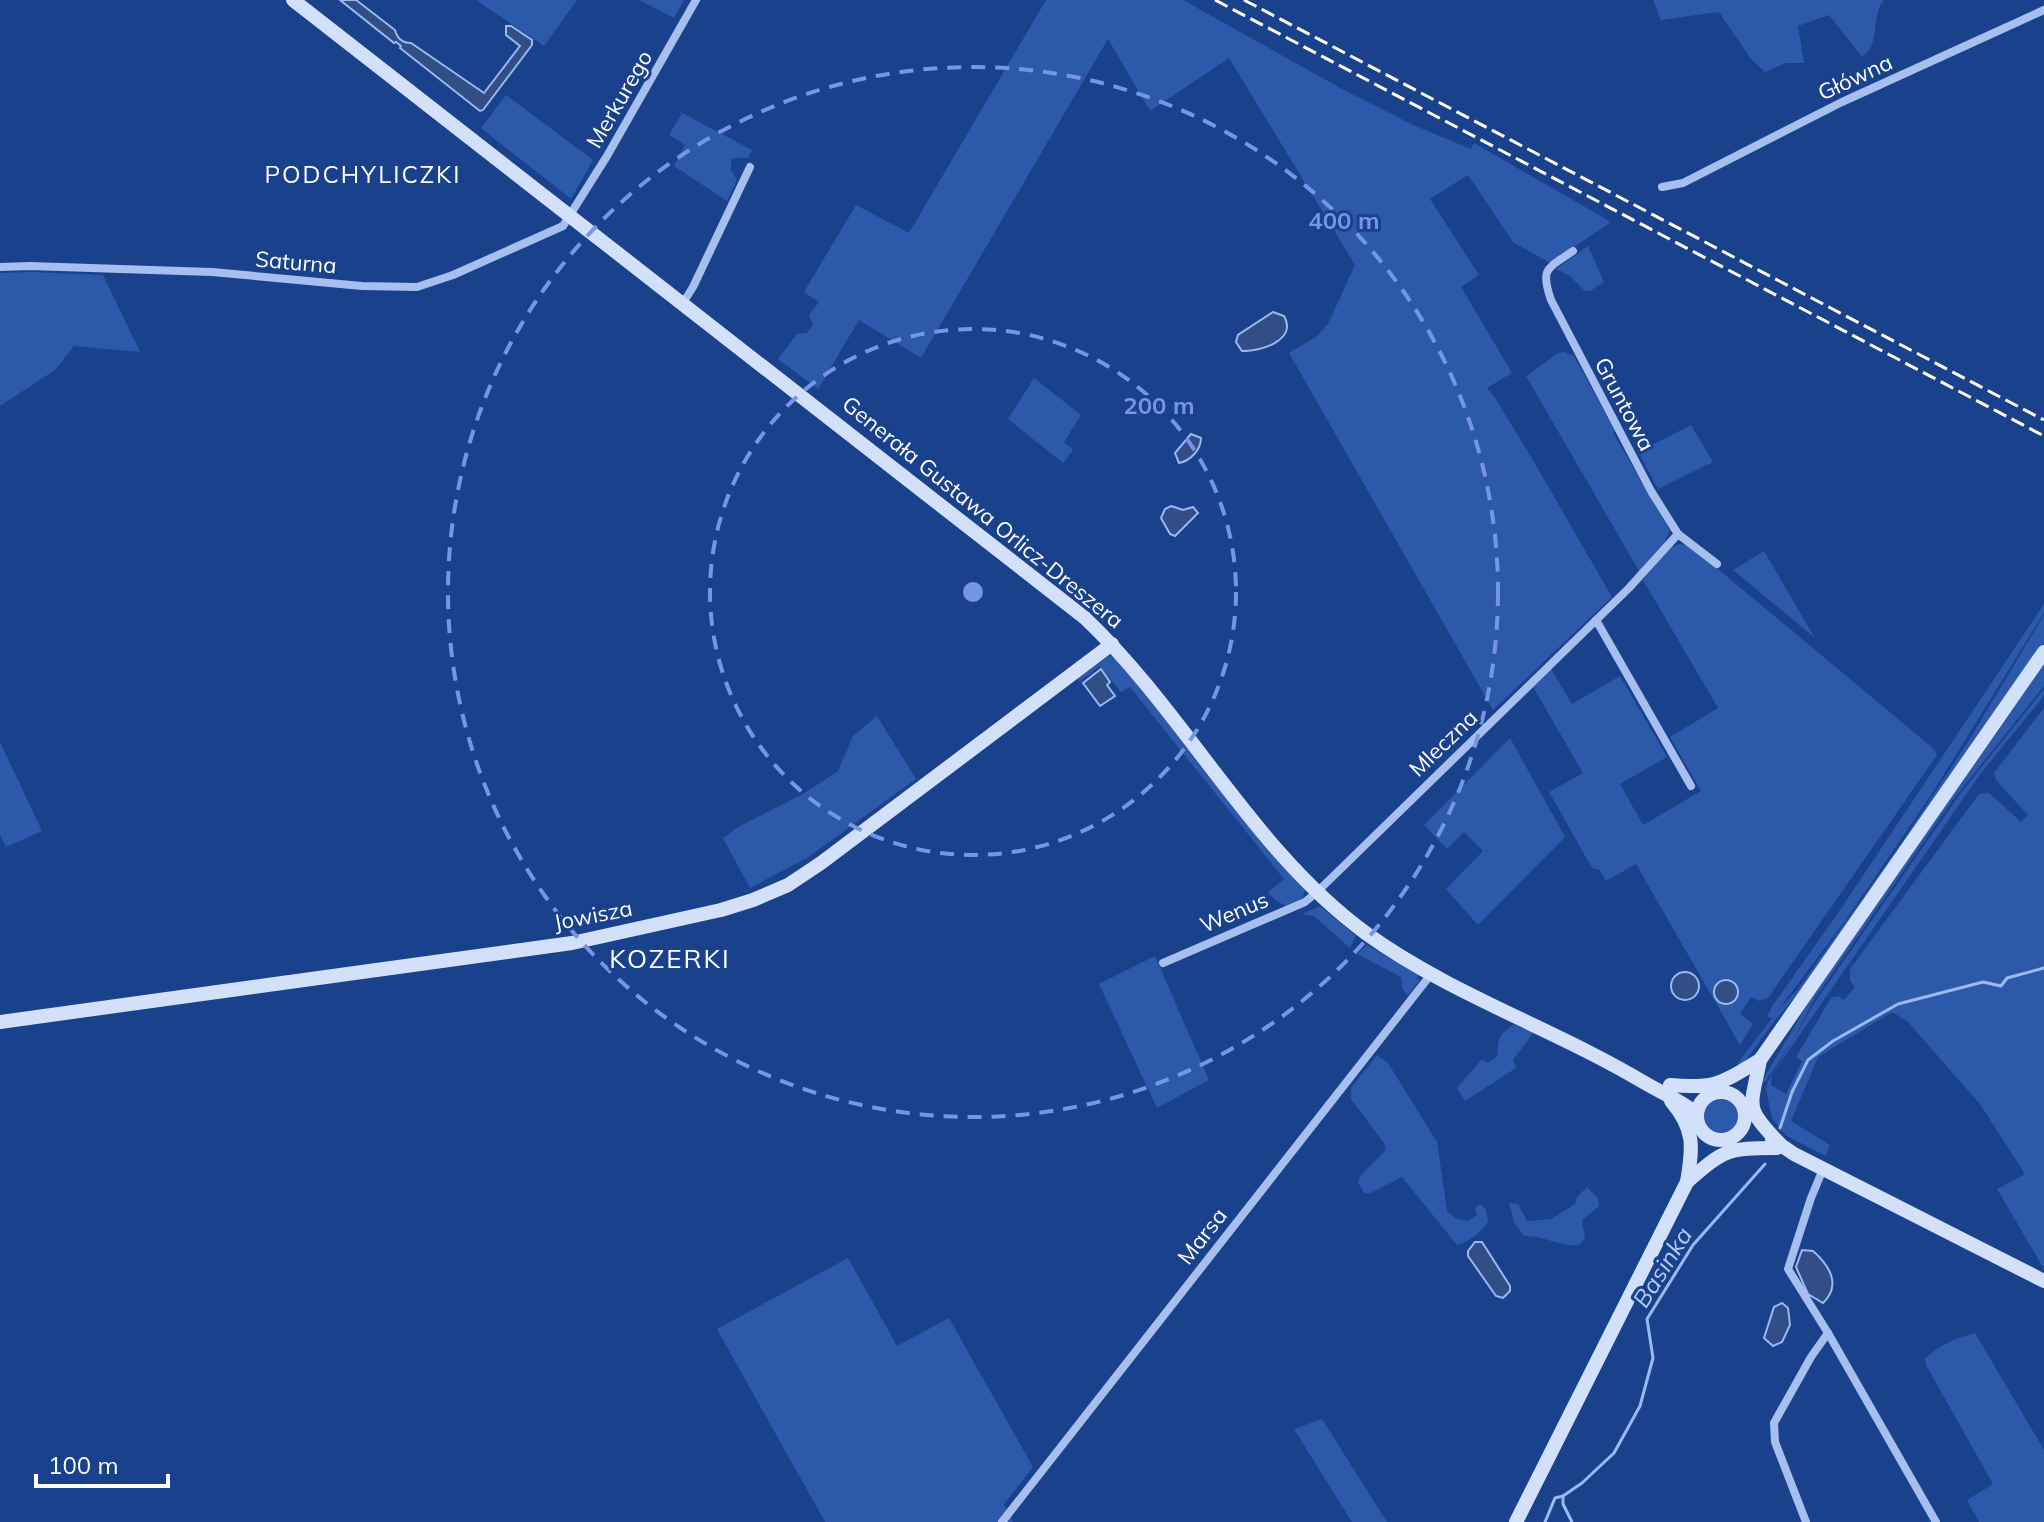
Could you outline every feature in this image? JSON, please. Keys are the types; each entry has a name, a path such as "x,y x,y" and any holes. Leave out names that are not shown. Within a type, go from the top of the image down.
{"main road":[{"name":"Generała Gustawa Orlicz-Dreszera","path":"293,0 1042,582 1112,644 1269,838 1317,892 1367,934 1432,973 1622,1069 1650,1076 1697,1114"},
{"name":"Jowisza","path":"0,1022 572,943 753,900 788,885 821,863 1112,644"},
{"path":"1690,1176 1711,1152 1732,1137 1744,1112 1742,1099 1756,1067 2044,652"},
{"path":"1690,1176 1689,1128 1667,1090 1713,1086 1756,1067"},
{"path":"1516,1522 1690,1176 1701,1143 1702,1131 1697,1114 1704,1099 1725,1093 1756,1067"},
{"path":"1756,1067 1752,1092 1754,1114 1778,1146"},
{"name":"Generała Gustawa Orlicz-Dreszera","path":"1667,1090 1704,1099"},
{"path":"1725,1093 1736,1098 1760,1131 1778,1146 2044,1281"},
{"path":"1702,1131 1712,1139 1732,1137 1778,1146"},
{"path":"1690,1176 1735,1149 1778,1146"}],"street":[{"name":"Merkurego","path":"571,215 696,0"},
{"name":"Główna","path":"1662,187 1683,183 1842,102 2044,10"},
{"path":"683,303 750,167"},
{"name":"Saturna","path":"0,267 212,272 362,286 417,287 453,275 563,226 571,215"},
{"name":"Gruntowa","path":"1573,251 1545,274 1551,300 1651,491 1678,534 1717,564"},
{"name":"Mleczna","path":"1317,892 1596,620 1678,534"},
{"path":"1596,620 1691,786"},
{"name":"Wenus","path":"1163,963 1305,902 1317,892"},
{"name":"Marsa","path":"1002,1522 1432,973"},
{"path":"1823,1169 1788,1269 1936,1522"},
{"path":"1806,1522 1775,1442 1774,1423 1828,1333"}],"shaded area":[{"path":"340,0 356,0 395,30 400,40 411,43 484,93 520,46 506,35 506,26 532,40 532,45 480,111"},
{"path":"476,0 577,0 544,46"},
{"path":"639,0 684,0 674,18"},
{"path":"1046,0 1183,0 1413,125 1471,149 1474,143 1611,222 1550,263 1513,242 1468,175 1430,199 1479,275 1461,287 1512,373 1487,388 1530,455 1612,597 1493,710 1289,353 1317,336 1328,324 1355,265 1229,58 1150,111 1108,39 921,358 859,320 818,389 778,359 797,334 807,333 813,325 809,315 819,302 804,292 856,205 909,233"},
{"path":"1653,0 1884,0 1877,13 1872,45 1862,57 1829,15 1798,26 1804,63 1786,63 1765,72 1751,59 1719,12 1661,20"},
{"path":"506,95 593,160 571,199 481,128"},
{"path":"682,113 752,150 748,158 731,160 731,170 737,180 727,201 674,166 685,145 669,135"},
{"path":"1588,246 1604,282 1585,291 1570,276 1556,269"},
{"path":"0,273 103,275 140,352 74,346 55,370 0,406"},
{"path":"1273,312 1284,316 1287,324 1282,338 1267,347 1242,351 1236,342 1238,335"},
{"path":"1564,352 1574,356 1615,431 1613,433 1670,530 1664,544 1639,571 1526,376"},
{"path":"1034,378 1081,415 1064,442 1073,450 1063,463 1008,419"},
{"path":"1691,425 1713,462 1658,489 1638,452"},
{"path":"1191,434 1201,438 1199,447 1191,457 1179,463 1175,453"},
{"path":"1171,506 1183,510 1193,507 1198,513 1175,536 1170,534 1161,518 1165,509"},
{"path":"1680,544 1690,546 1934,749 1937,755 1768,998 1759,1001 1751,997 1740,1014 1753,1024 1740,1045 1636,864 1606,881 1600,870 1592,868 1549,792 1583,773 1533,687 1551,669 1572,704 1620,676 1667,757 1620,784 1643,825 1701,791 1670,737 1718,708 1643,580 1669,548"},
{"path":"1764,551 1815,638 1733,570"},
{"path":"2044,604 2044,613 1931,795 1845,921 1779,1009 1798,989 1902,842 1966,745 2044,615 2044,643 1799,993 1740,1068 1737,1064 1773,1017 1767,1016 1773,1005"},
{"path":"1109,656 1116,658 1303,885 1303,897 1286,906 1268,892 1284,879 1130,687 1121,692 1100,666 1079,682 1078,678"},
{"path":"2044,665 2044,686 1952,801 1815,998 1794,1038 1815,1002 1960,794 2044,689 2044,696 1981,773 1772,1075 1771,1085 1786,1094 1802,1061 1796,1057 1831,998 1838,996 1844,1000 1855,987 1850,981 1850,969 1979,794 1989,793 2021,822 2028,815 1996,780 1994,773 2044,708 2044,1269 1997,1189 2025,1174 1980,1104 1907,1021 1892,1012 1818,1057 1791,1121 1830,1145 1826,1156 1785,1135 1772,1118 1766,1090 1768,1081 1794,1039 1765,1082 1762,1081 1809,1002"},
{"path":"1101,669 1115,696 1100,706 1083,683"},
{"path":"877,716 916,779 807,858 750,888 723,838 838,771 853,736"},
{"path":"1510,738 1565,837 1478,925 1446,889 1483,851 1464,832 1447,849 1424,825"},
{"path":"0,742 42,831 6,847 0,835"},
{"path":"1320,906 1356,936 1350,948 1314,916 1302,914"},
{"path":"1367,945 1417,974 1419,981 1408,996 1402,988 1401,977 1357,954"},
{"path":"1155,956 1209,1080 1157,1108 1099,984"},
{"path":"1685,972 1695,976 1699,986 1695,996 1685,1000 1675,996 1671,986 1675,976"},
{"path":"1726,980 1737,987 1738,992 1731,1003 1726,1004 1715,997 1714,992 1721,981"},
{"path":"1514,1024 1533,1033 1513,1060 1516,1068 1465,1101 1457,1088 1482,1059 1488,1063 1497,1057 1500,1038"},
{"path":"1377,1055 1388,1063 1437,1142 1447,1211 1457,1219 1468,1221 1477,1215 1475,1208 1480,1204 1486,1210 1488,1222 1466,1241 1457,1245 1402,1177 1369,1194 1364,1193 1358,1182 1386,1150 1351,1099 1351,1088"},
{"path":"1721,1099 1733,1105 1739,1117 1733,1129 1721,1135 1709,1129 1703,1117 1709,1105"},
{"path":"1587,1187 1598,1198 1599,1206 1582,1220 1585,1238 1579,1245 1524,1236 1514,1222 1509,1203 1518,1204 1527,1221 1551,1219 1575,1204 1577,1197"},
{"path":"1475,1242 1482,1242 1510,1286 1510,1291 1503,1298 1496,1296 1468,1256"},
{"path":"1802,1250 1813,1251 1824,1262 1831,1276 1832,1289 1823,1303 1808,1294 1796,1267"},
{"path":"848,1258 897,1346 949,1318 1033,1467 1004,1504 1013,1522 825,1522 717,1329"},
{"path":"1782,1303 1788,1308 1790,1325 1782,1342 1773,1346 1764,1338 1774,1307"},
{"path":"1975,1333 2044,1450 2044,1522 1979,1522 1967,1500 1993,1484 1925,1359 1948,1343"},
{"path":"1322,1419 1387,1522 1352,1522 1294,1429"}],"waterway":[{"name":"Basinka","path":"1780,1128 1792,1092 1808,1060 1833,1041 1898,1004 1983,982 2001,986 2007,978 2044,968"},
{"name":"Basinka","path":"1572,1522 1563,1504 1563,1496 1614,1453 1640,1406 1653,1358 1647,1319 1693,1245 1765,1164"},
{"path":"1545,1522 1555,1498 1563,1496"}],"railway":[{"path":"1215,0 2044,436"},
{"path":"1244,0 2044,420"}],"district":[{"name":"PODCHYLICZKI","path":"363,174"},
{"name":"KOZERKI","path":"670,958"}]}
